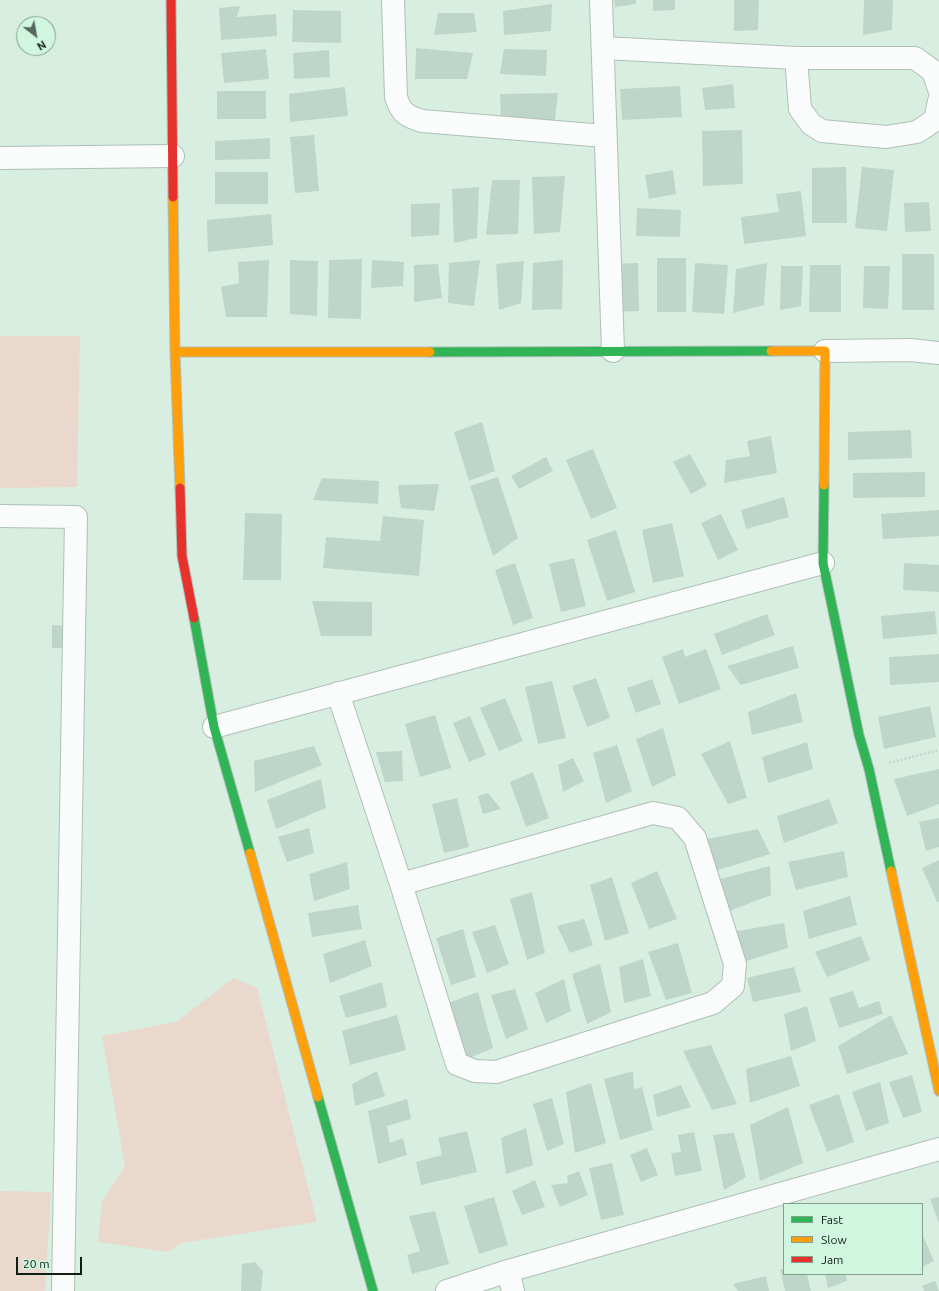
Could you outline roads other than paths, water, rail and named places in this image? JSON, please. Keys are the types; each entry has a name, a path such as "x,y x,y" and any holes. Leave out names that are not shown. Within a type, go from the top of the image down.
{"street":[{"path":"172,0 175,352 182,556 214,727 373,1291"},
{"path":"393,0 396,97 399,107 407,117 422,121 605,136"},
{"path":"600,0 604,48 605,136 613,351"},
{"path":"604,48 796,58 915,58 932,71 939,89"},
{"path":"796,58 800,109 811,124 822,131 886,137 917,132 935,120 939,101"},
{"path":"0,158 173,156"},
{"path":"175,352 911,350 939,353"},
{"path":"824,351 823,563 859,735 869,769 939,1091"},
{"path":"0,516 76,517 63,1291"},
{"path":"214,727 823,563"},
{"path":"338,693 401,884 456,1064 475,1071 496,1072 713,1003 733,986 735,964 695,838 678,818 653,813 401,884"},
{"path":"447,1291 511,1281 939,1149"}]}
